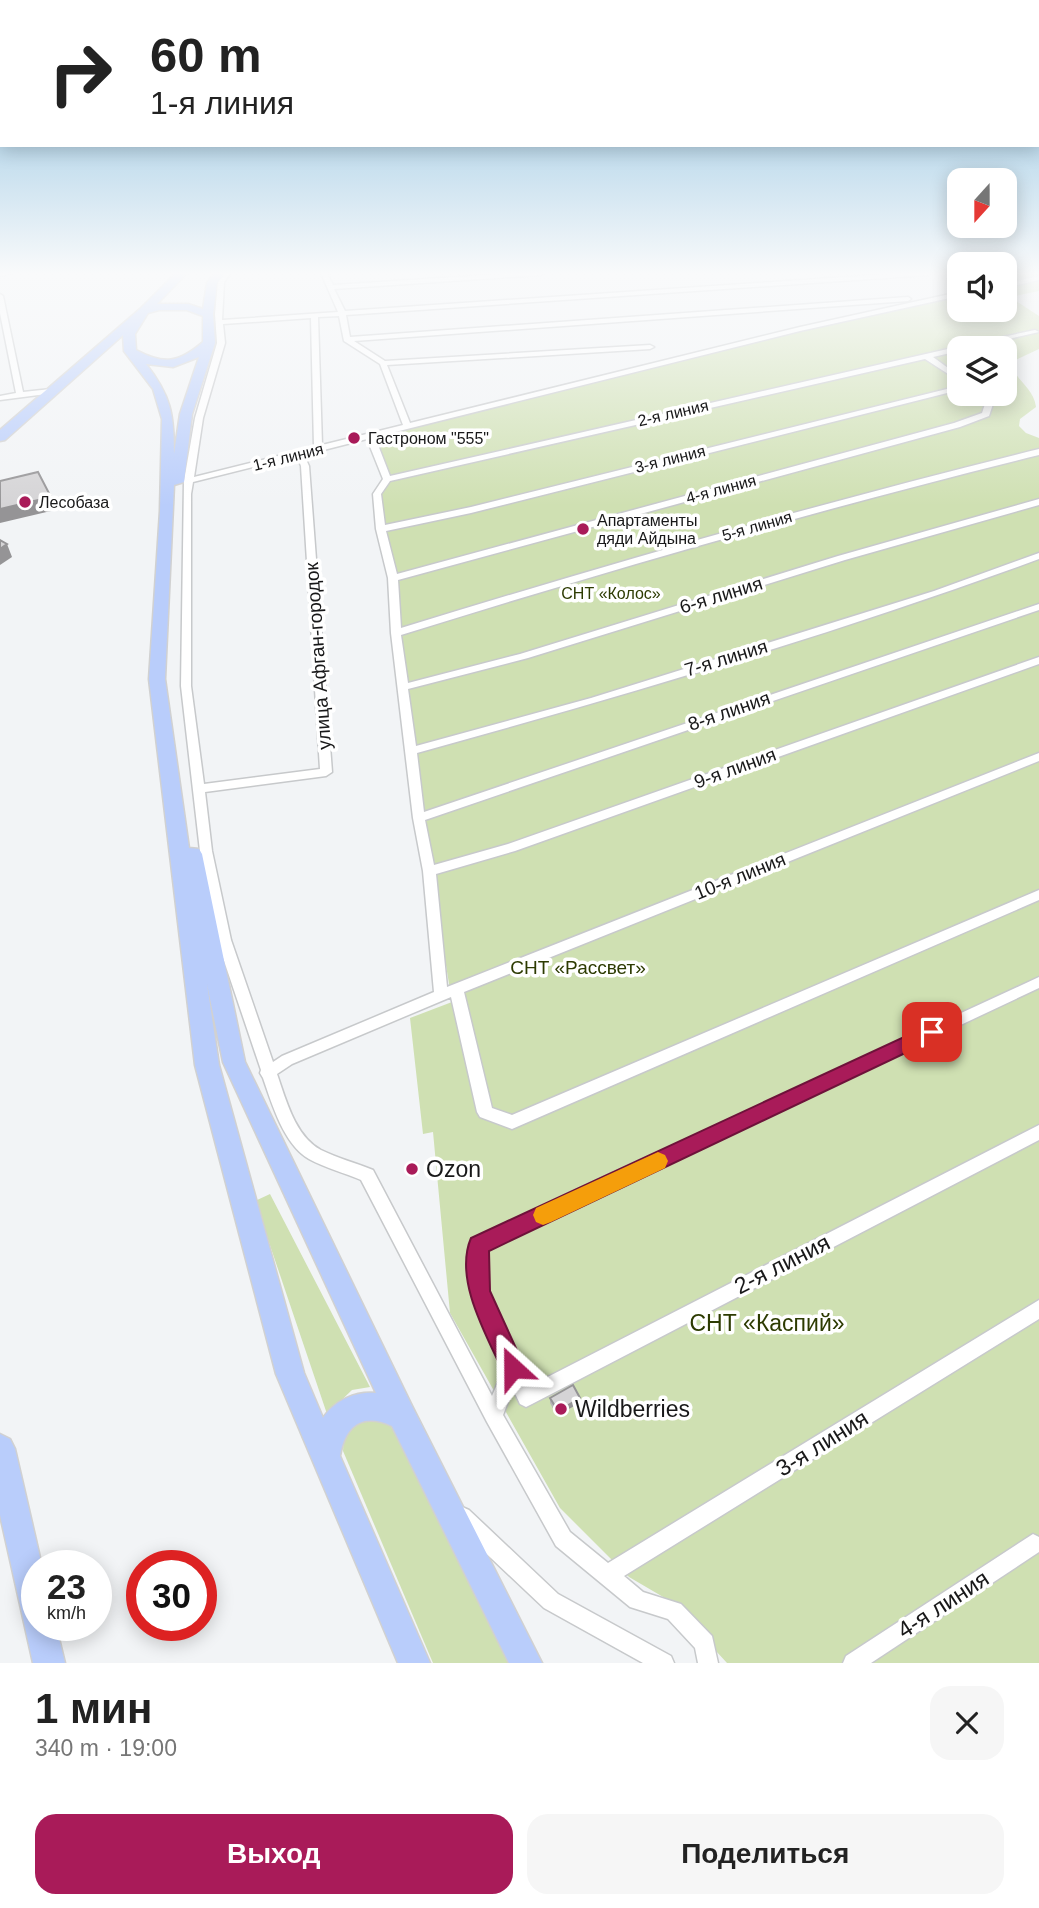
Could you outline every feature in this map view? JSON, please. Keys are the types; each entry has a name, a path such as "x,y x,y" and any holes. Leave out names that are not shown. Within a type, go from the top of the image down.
{"main road":[{"path":"0,437 100,351"},
{"path":"90,359 107,351"},
{"path":"126,351 143,361 167,365 192,358 198,351"},
{"path":"130,351 159,389 168,419 167,511 158,679 207,1065 289,1374 397,1618 414,1663"},
{"path":"208,351 186,414 177,483 171,681 191,848 234,1062 402,1416 526,1663"},
{"path":"325,1459 331,1432 349,1412 369,1405 385,1407 402,1416"},
{"path":"0,1449 23,1550"},
{"path":"397,1618 400,1663"},
{"path":"44,1641 49,1663"}],"street":[{"path":"11,351 20,395"},
{"path":"219,351 199,418 188,481 186,686 206,851 224,940 282,1114 303,1145 314,1154 367,1175 494,1416 563,1539 638,1600 674,1611 705,1643 708,1663"},
{"path":"315,351 318,449"},
{"path":"364,351 383,363 590,351"},
{"name":"1-я линия","path":"188,481 712,351"},
{"name":"2-я линия","path":"387,479 947,351"},
{"path":"926,356 947,371"},
{"path":"383,363 407,426"},
{"path":"0,398 51,391"},
{"name":"3-я линия","path":"381,529 471,510 947,391"},
{"name":"4-я линия","path":"393,578 957,425 986,414 988,406"},
{"path":"370,435 387,479 377,494 381,529 393,578 396,633 419,818 429,871 441,995"},
{"name":"5-я линия","path":"396,633 645,558 942,475 1039,452"},
{"name":"улица Афган-городок","path":"199,789 326,772 305,466 300,454"},
{"name":"6-я линия","path":"403,687 625,625 876,546 1039,502"},
{"name":"7-я линия","path":"411,751 608,695 937,593 1039,556"},
{"name":"8-я линия","path":"419,818 1039,607"},
{"name":"9-я линия","path":"429,871 512,848 1039,660"},
{"name":"10-я линия","path":"267,1073 287,1060 441,995 1039,757"},
{"path":"456,989 485,1112 512,1122 1039,895"},
{"path":"494,1416 513,1368 479,1292 478,1245 1039,982"},
{"name":"2-я линия","path":"513,1368 526,1398 1039,1132"},
{"name":"3-я линия","path":"606,1576 1039,1309"},
{"path":"444,1500 551,1601 664,1663"},
{"name":"4-я линия","path":"853,1663 1033,1544"}],"green space":[{"path":"712,351 947,351 947,406 1017,406 1017,375 1032,394 1036,407 1020,419 1019,426 1026,433 1039,438 1039,1663 727,1663 670,1601 629,1577 560,1508 450,1313 433,1132 423,1134 410,1018 452,1002 432,880 435,874 412,741 380,506 380,496 389,481 371,433"},
{"path":"1017,351 1036,351 1017,359"},
{"path":"270,1194 370,1387 352,1390 327,1414 255,1201"},
{"path":"393,1418 512,1663 433,1663 343,1451 344,1432 354,1420"}],"building":[{"path":"38,472 51,497 0,509 0,481"},
{"path":"0,540 7,544 0,549"},
{"name":"Wildberries","path":"573,1385 580,1398 558,1411 550,1398"}],"slow traffic":[{"path":"543,1215 658,1161"}],"place":[{"name":"Гастроном \"555\"","path":"354,438"},
{"name":"Лесобаза","path":"25,502"},
{"name":"Апартаменты дяди Айдына","path":"583,529"},
{"name":"Ozon","path":"412,1169"},
{"name":"Wildberries","path":"561,1409"}],"route":[{"path":"513,1368 479,1292 478,1245 932,1032"}],"park label":[{"name":"СНТ «Колос»","path":"611,593"},
{"name":"СНТ «Рассвет»","path":"578,967"},
{"name":"СНТ «Каспий»","path":"767,1323"}]}
